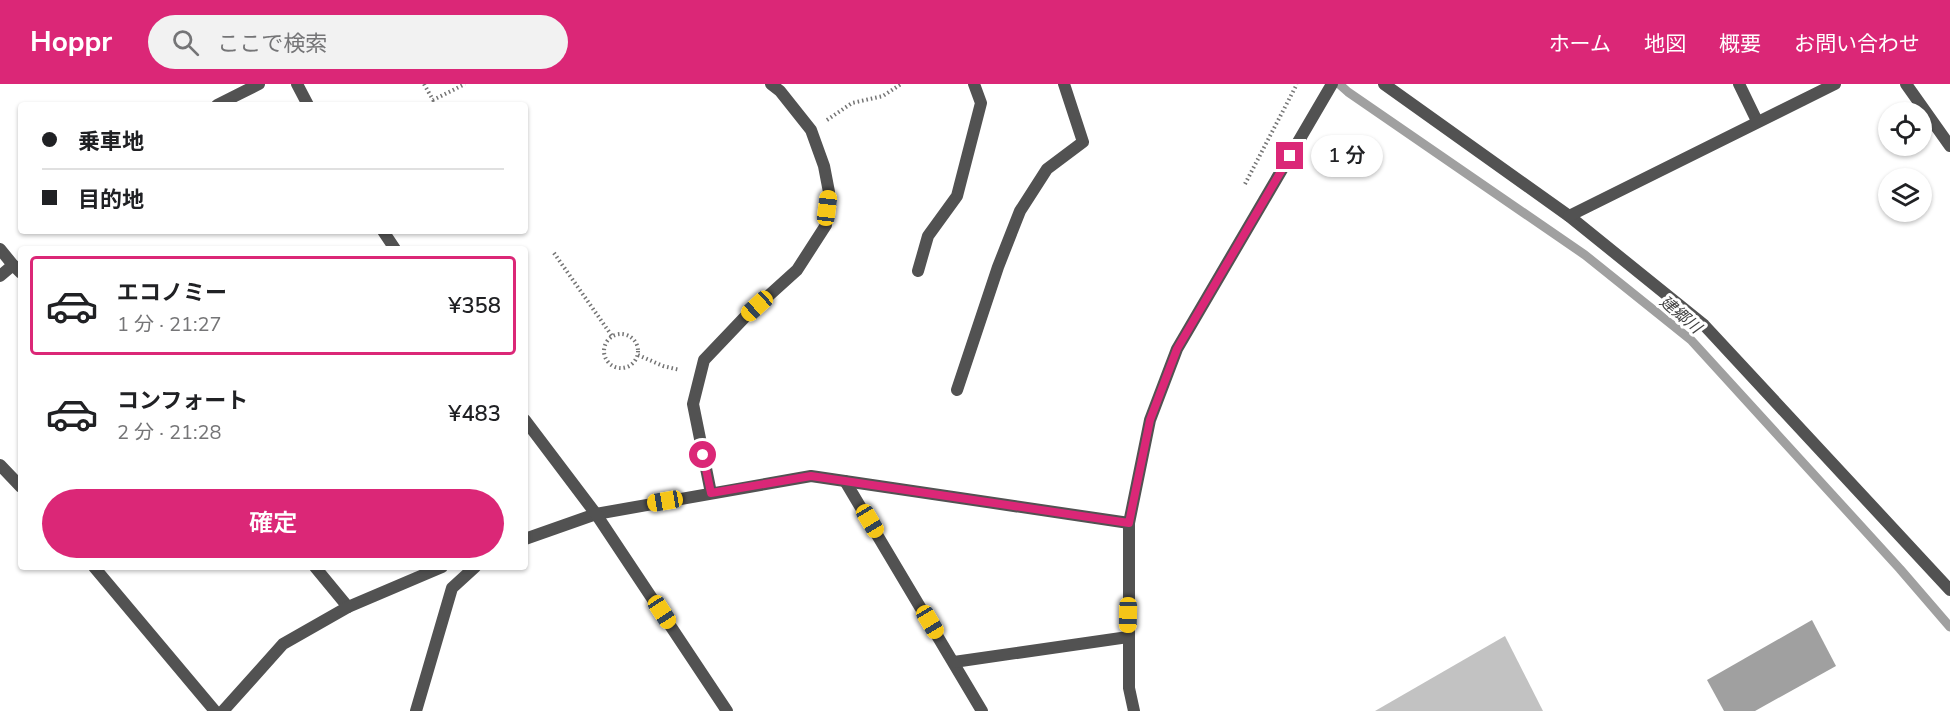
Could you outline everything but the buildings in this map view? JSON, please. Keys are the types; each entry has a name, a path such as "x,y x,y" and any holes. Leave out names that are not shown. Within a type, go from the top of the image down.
{"street":[{"path":"223,102 259,84"},
{"path":"297,84 306,102"},
{"path":"711,493 693,404 704,360 744,318 797,270 825,225 829,192 824,166 811,130 780,91 771,84"},
{"path":"918,271 928,236 957,196 981,103 974,84"},
{"path":"957,390 998,267 1020,211 1047,170 1083,142 1064,84"},
{"path":"1134,711 1129,688 1129,523 1150,420 1177,349 1332,84"},
{"path":"1384,84 1569,216 1704,325 1950,590"},
{"path":"1739,84 1757,121"},
{"path":"1569,216 1835,84"},
{"path":"1906,84 1950,146"},
{"path":"0,249 17,269 0,276"},
{"path":"528,424 597,514 727,711"},
{"path":"0,465 18,484"},
{"path":"528,538 597,514 811,476 1129,523"},
{"path":"846,481 982,711"},
{"path":"97,570 216,711"},
{"path":"317,570 348,607"},
{"path":"224,711 283,644 348,607 431,570"},
{"path":"416,711 452,588 472,570"},
{"path":"954,662 1128,638"}],"path":[{"path":"424,84 433,100 458,85 465,84"},
{"path":"811,130 852,104 883,96 901,84"},
{"path":"554,253 612,336"},
{"path":"623,334 633,339 639,349 636,360 622,369 607,361 604,350 612,336 623,334"},
{"path":"638,355 663,366 701,374"}],"shaded area":[{"path":"1812,620 1836,666 1755,711 1724,711 1707,680"}],"waterway":[{"name":"建郷川","path":"1339,84 1585,255 1691,340 1950,627"}],"route":[{"path":"703,455 711,493 811,476 1129,523 1150,420 1177,349 1290,156"}]}
